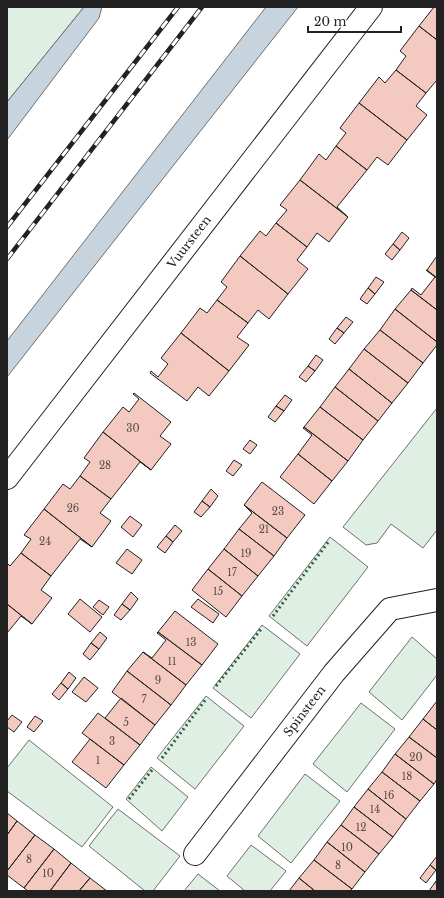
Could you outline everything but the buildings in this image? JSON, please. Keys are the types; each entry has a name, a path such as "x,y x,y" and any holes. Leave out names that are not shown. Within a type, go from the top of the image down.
{"street":[{"name":"Vuursteen","path":"7,478 371,7"},
{"name":"Spinsteen","path":"194,854 334,673 390,609 437,600"}],"green space":[{"path":"7,7 84,7 7,102"},
{"path":"437,408 437,530 423,548 391,524 377,543 366,545 343,527"},
{"path":"330,537 368,567 307,646 269,616"},
{"path":"262,625 300,654 251,718 213,688"},
{"path":"412,637 437,659 437,675 402,720 369,692"},
{"path":"206,696 244,726 195,789 157,758"},
{"path":"361,703 395,729 347,792 313,764"},
{"path":"29,740 113,807 82,847 7,791 7,768"},
{"path":"151,767 188,797 162,831 126,799"},
{"path":"305,774 340,801 291,863 258,836"},
{"path":"118,809 180,856 153,891 145,891 89,846"},
{"path":"251,845 286,871 270,891 245,891 227,876"},
{"path":"198,874 220,891 184,891"}],"shaded area":[{"path":"84,7 102,7 99,18 7,140 7,102"},
{"path":"266,7 298,7 7,377 7,341"}],"railway":[{"path":"7,227 178,7"},
{"path":"7,259 202,7"}],"hedge":[{"path":"273,616 329,541"},
{"path":"216,686 262,628"},
{"path":"162,758 206,699"},
{"path":"129,799 152,770"}]}
